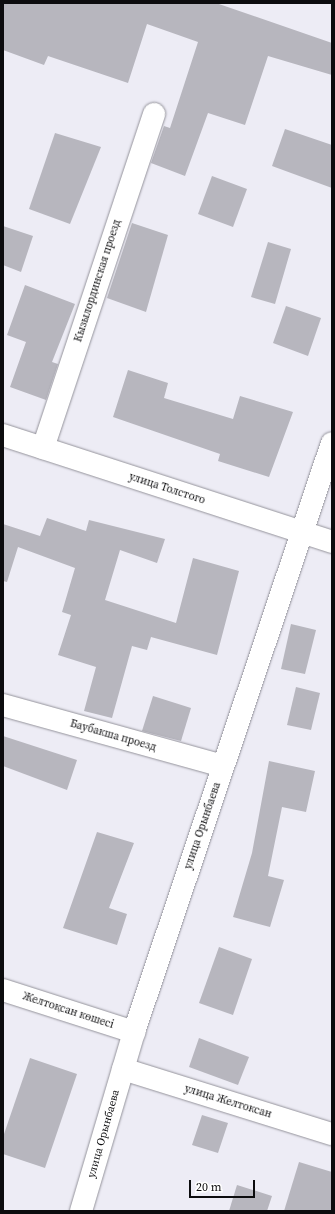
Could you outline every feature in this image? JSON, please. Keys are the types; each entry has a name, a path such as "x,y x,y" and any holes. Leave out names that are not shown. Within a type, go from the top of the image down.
{"street":[{"name":"Кызылординская проезд","path":"43,448 154,114"},
{"name":"улица Толстого","path":"3,435 332,542"},
{"name":"улица Орынбаева","path":"81,1211 134,1032 332,443"},
{"name":"Баубакша проезд","path":"3,705 223,766"},
{"name":"Желтоқсан көшесі","path":"3,990 134,1032"},
{"name":"улица Желтоксан","path":"123,1069 332,1134"}],"building":[{"path":"3,3 216,3 332,43 332,75 268,56 245,125 208,113 185,176 151,163 164,126 170,128 198,42 147,24 128,83 48,56 44,65 3,50"},
{"path":"285,129 332,145 332,188 272,166"},
{"path":"55,133 101,147 70,224 29,209"},
{"path":"212,176 247,189 233,227 198,214"},
{"path":"132,223 168,235 146,312 107,298"},
{"path":"3,226 33,236 21,272 3,265"},
{"path":"268,242 291,249 275,304 251,297"},
{"path":"25,285 75,304 52,362 58,364 46,400 10,387 26,342 7,335"},
{"path":"286,306 321,318 308,356 273,343"},
{"path":"128,370 168,383 164,398 233,419 240,396 293,412 269,477 218,461 220,454 113,417"},
{"path":"47,518 86,531 89,520 165,539 157,563 120,550 105,600 176,623 193,558 239,571 217,655 151,637 147,650 132,646 112,718 84,711 96,667 58,655 71,615 62,612 75,568 18,547 7,582 3,581 3,524 40,536"},
{"path":"291,624 316,630 305,674 281,669"},
{"path":"296,687 320,693 311,730 287,725"},
{"path":"153,696 191,708 181,741 142,731"},
{"path":"3,736 77,760 67,790 3,766"},
{"path":"269,761 315,771 306,812 282,807 268,876 284,880 270,927 233,917 252,853"},
{"path":"97,832 134,843 109,908 127,914 117,945 63,928"},
{"path":"219,947 252,959 233,1015 199,1003"},
{"path":"199,1038 249,1057 238,1085 189,1067"},
{"path":"30,1058 77,1074 45,1168 3,1154 3,1137"},
{"path":"202,1115 228,1123 218,1153 192,1145"},
{"path":"299,1162 332,1172 332,1211 284,1211"},
{"path":"237,1185 272,1196 267,1211 229,1211"}]}
